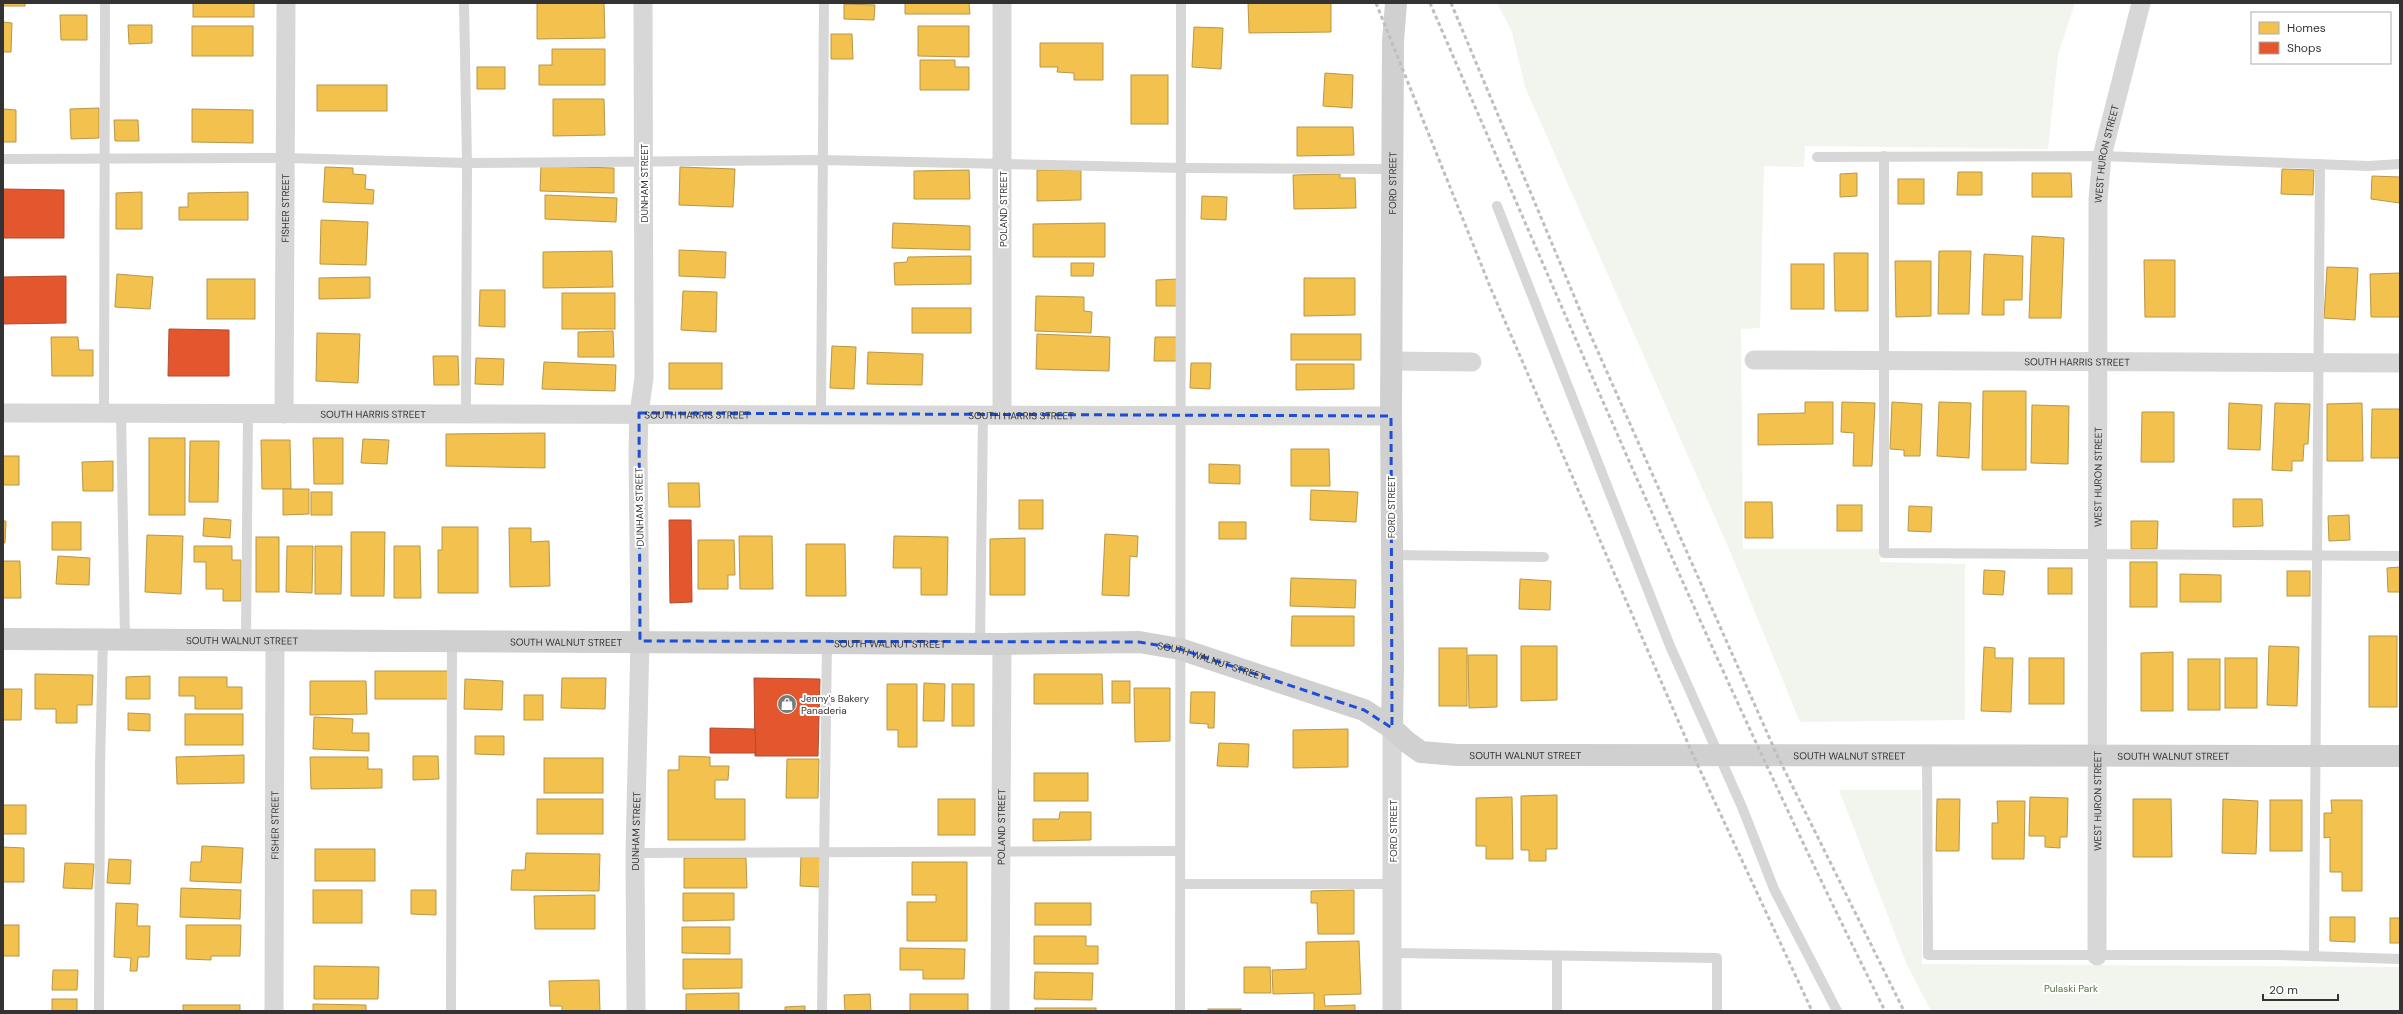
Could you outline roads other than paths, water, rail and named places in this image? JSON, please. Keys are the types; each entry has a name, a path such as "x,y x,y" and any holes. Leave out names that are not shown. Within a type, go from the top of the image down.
{"street":[{"name":"FISHER STREET","path":"284,414 286,3"},
{"name":"DUNHAM STREET","path":"636,1011 635,853 640,641 639,413 644,378 643,3"},
{"name":"POLAND STREET","path":"1002,3 1002,415"},
{"name":"FORD STREET","path":"1392,1011 1393,663 1391,555 1391,361 1393,41 1396,3"},
{"name":"WEST HURON STREET","path":"2097,956 2098,200 2102,156 2141,3"},
{"name":"SOUTH HARRIS STREET","path":"1754,360 2400,363"},
{"path":"1391,361 1472,362"},
{"name":"SOUTH HARRIS STREET","path":"3,413 284,414 466,412 1391,416"},
{"name":"SOUTH WALNUT STREET","path":"3,639 275,639 980,644 1139,642 1180,649 1364,710 1392,728 1407,742 1421,752 1457,755 2400,756"},
{"name":"FISHER STREET","path":"274,1011 275,639"},
{"name":"POLAND STREET","path":"1000,1011 1002,644"}],"lane":[{"path":"98,1011 100,765 114,639 112,413 105,158 105,3"},
{"path":"464,3 467,163 466,412"},
{"path":"821,414 824,3"},
{"path":"1180,1011 1180,649 1183,168 1181,3"},
{"path":"1884,156 1884,553 2097,556 2400,556"},
{"path":"1817,157 2102,156 2369,166 2400,164"},
{"path":"3,159 286,158 467,163 644,160 822,160 1183,168 1393,169"},
{"path":"2314,956 2320,164"},
{"path":"1497,206 1670,646 1719,755 1774,889 1837,1011"},
{"path":"246,639 248,414"},
{"path":"980,644 983,415"},
{"path":"1391,555 1544,558"},
{"path":"451,1011 452,641"},
{"path":"822,1011 827,642"},
{"path":"1927,756 1928,955 2314,956 2400,959"},
{"path":"635,853 1001,850 1180,851"},
{"path":"1181,884 1393,884"},
{"path":"1392,953 1716,958 1717,1011"},
{"path":"1557,956 1557,1011"}],"railway":[{"path":"1376,3 1491,289 1693,755 1812,1011"},
{"path":"1430,3 1707,636 1824,887 1885,1011"},
{"path":"1451,3 1587,327 1777,755 1904,1011"}],"place":[{"name":"Jenny's Bakery Panaderia","path":"787,704"}],"park label":[{"name":"Pulaski Park","path":"2071,988"}]}
